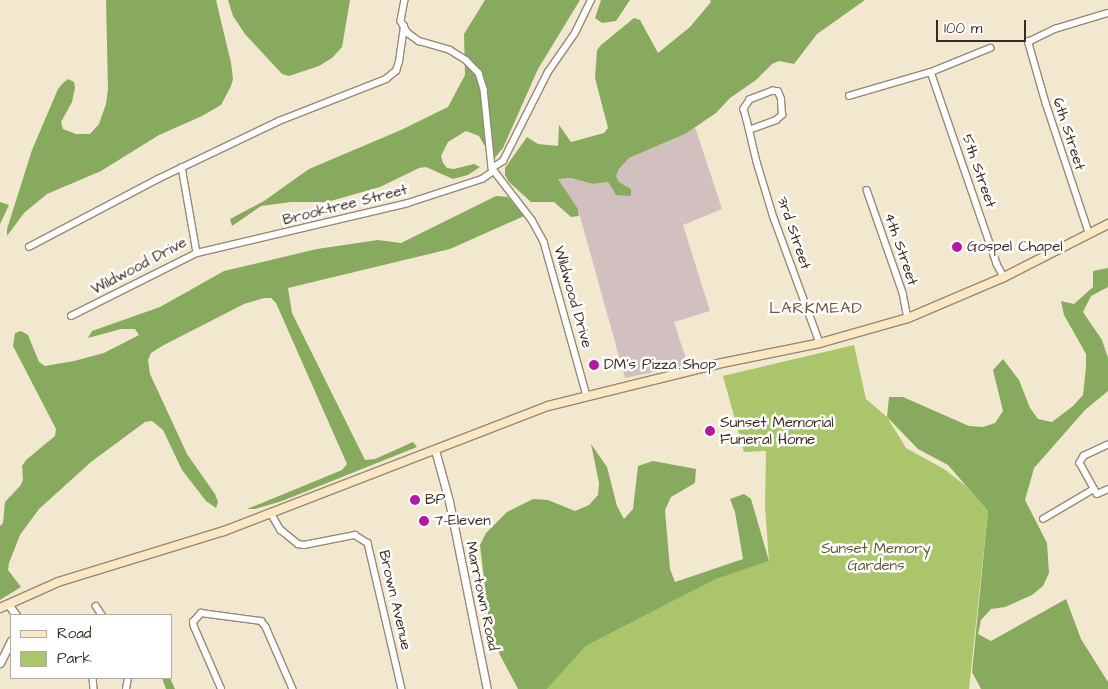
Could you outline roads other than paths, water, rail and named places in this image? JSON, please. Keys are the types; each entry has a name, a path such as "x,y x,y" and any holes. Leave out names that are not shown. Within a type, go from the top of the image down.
{"main road":[{"path":"0,608 58,582 168,549 271,513 548,406 704,368 820,343 908,318 1004,277 1108,224"}],"street":[{"path":"405,0 401,21 418,41 450,50 466,60 479,73 484,89 493,170"},
{"path":"493,170 503,161 548,72 575,33 591,0"},
{"name":"6th Street","path":"1089,234 1046,105 1028,42 1055,29 1108,13"},
{"path":"29,247 182,167 279,121 386,79 396,72 398,67 404,26"},
{"path":"849,96 931,72 990,48"},
{"name":"5th Street","path":"931,72 1004,277"},
{"name":"3rd Street","path":"749,130 776,120 782,115 781,99 778,92 773,91 750,100 744,109 749,130 774,218 820,343"},
{"name":"Wildwood Drive","path":"71,316 197,253 182,167"},
{"name":"Brooktree Street","path":"197,253 408,204 482,178 493,170"},
{"name":"Wildwood Drive","path":"493,170 532,220 544,242 587,396"},
{"name":"4th Street","path":"867,190 903,293 908,318"},
{"path":"1108,445 1081,460 1085,474 1097,494 1108,489"},
{"name":"Marrtown Road","path":"435,450 449,501 487,689"},
{"path":"1043,519 1094,489"},
{"name":"Brown Avenue","path":"271,513 281,530 298,544 304,545 355,535 368,542 402,689"},
{"path":"8,604 15,614"},
{"path":"96,606 101,614"},
{"path":"221,689 194,627 193,622 201,613 261,621 266,627 293,689"},
{"path":"0,663 10,642"}],"place":[{"name":"Gospel Chapel","path":"957,247"},
{"name":"DM's Pizza Shop","path":"594,365"},
{"name":"Sunset Memorial Funeral Home","path":"710,431"},
{"name":"BP","path":"415,500"},
{"name":"7-Eleven","path":"424,521"}],"district":[{"name":"LARKMEAD","path":"816,308"}],"park label":[{"name":"Sunset Memory Gardens","path":"876,556"}]}
